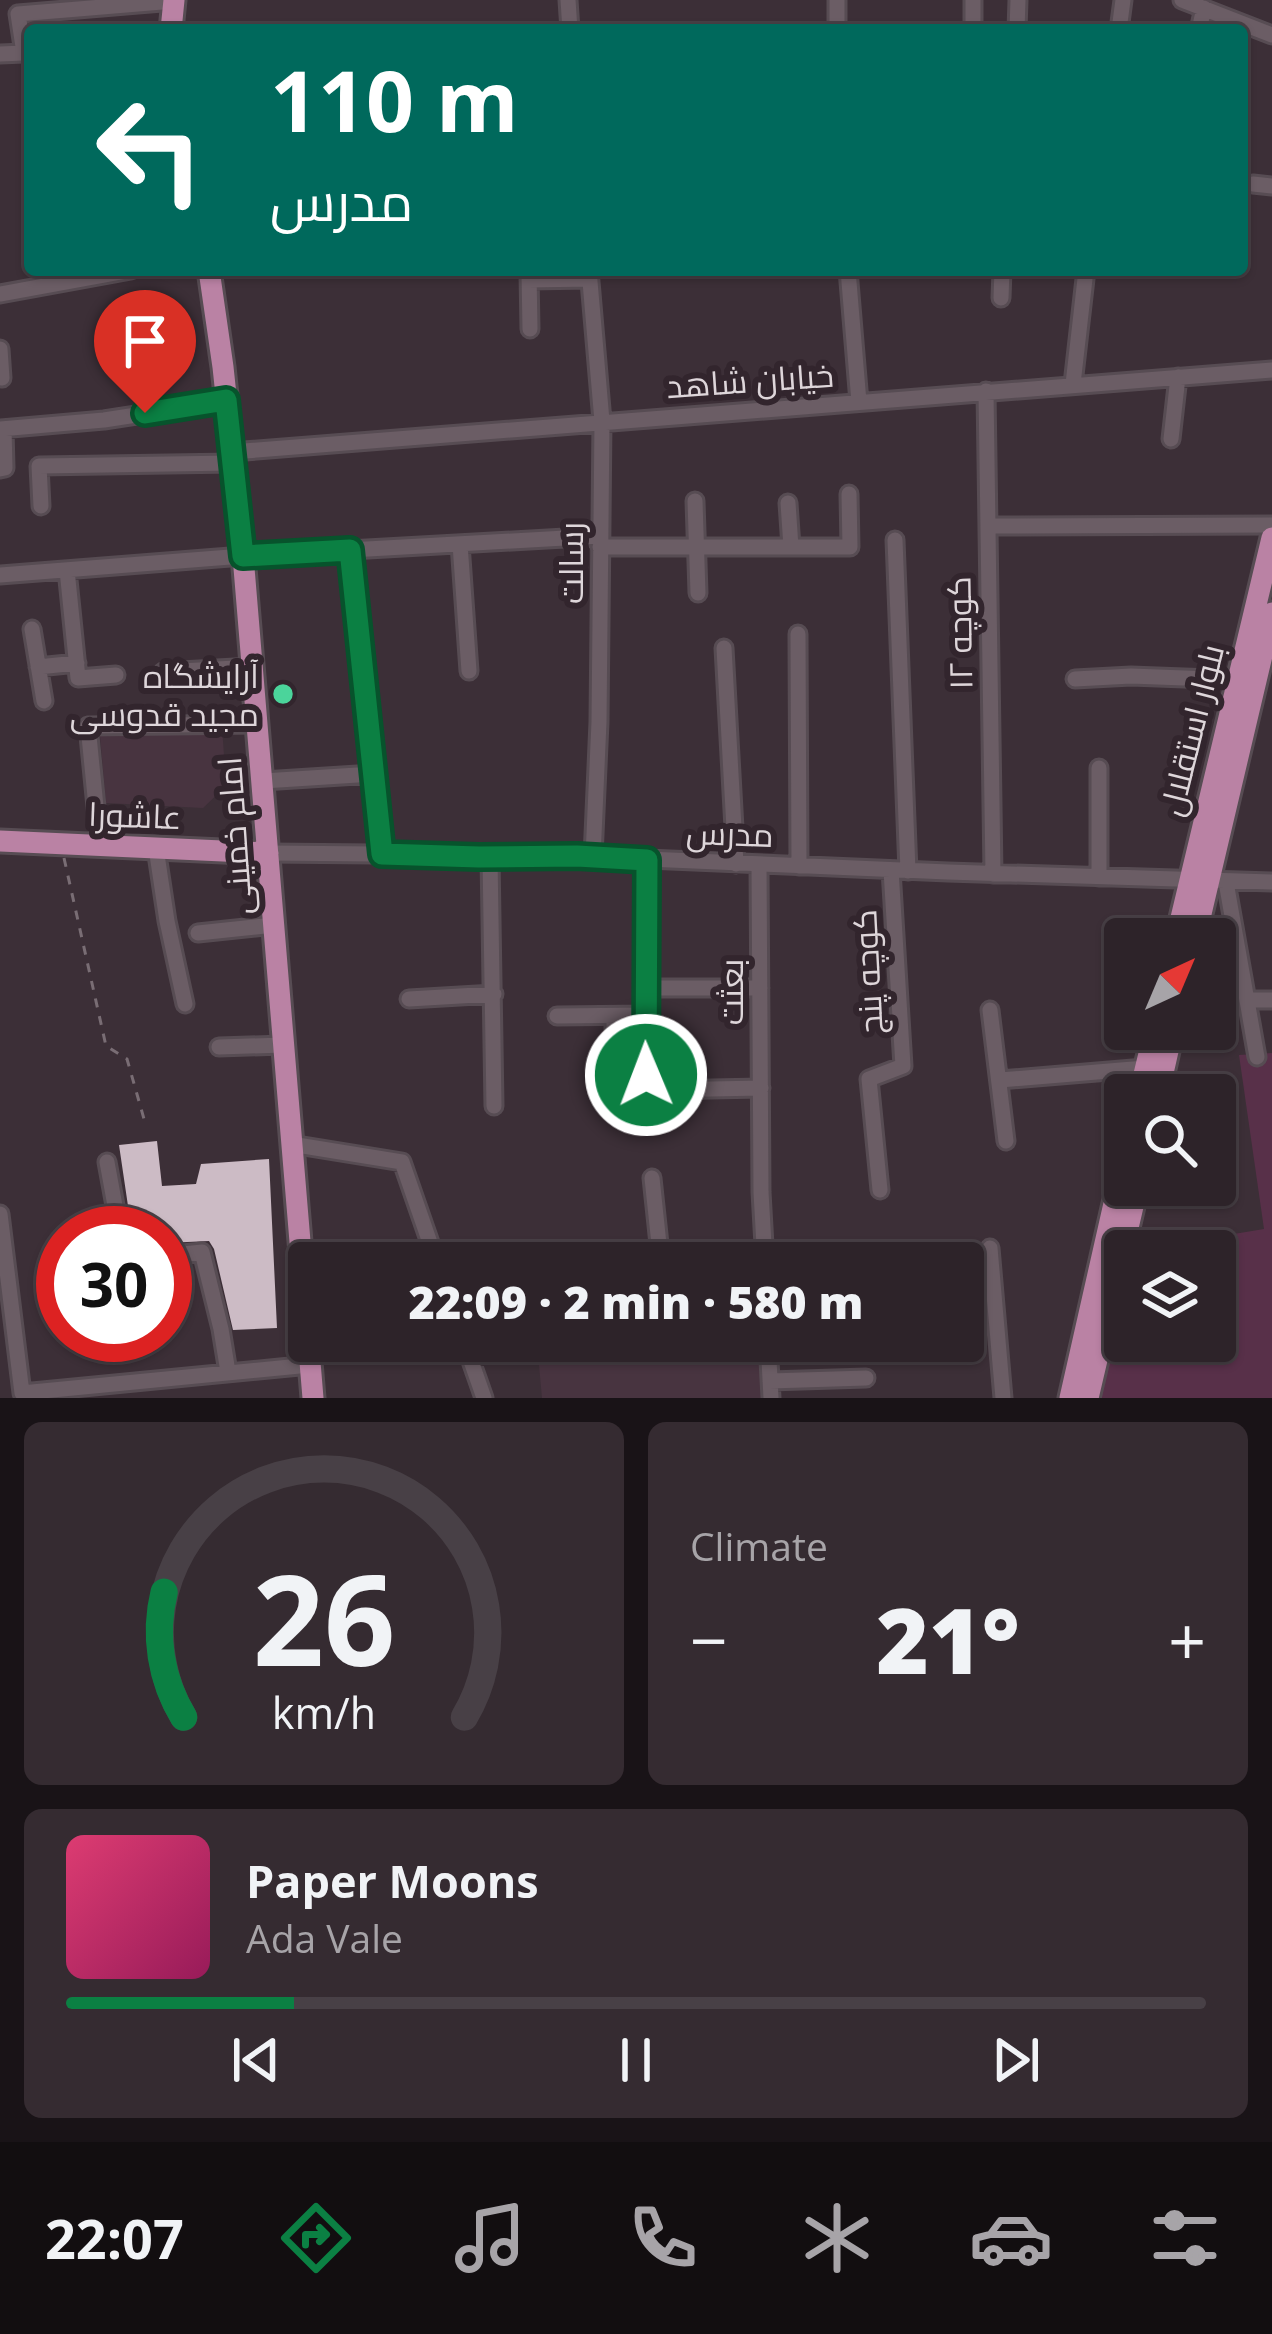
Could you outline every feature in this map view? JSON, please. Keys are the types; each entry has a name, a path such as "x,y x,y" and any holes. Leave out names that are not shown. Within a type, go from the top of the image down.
{"main road":[{"name":"امام خمینی","path":"210,276 243,556 313,1398"},
{"name":"بلوار استقلال","path":"1188,918 1208,881 1238,680 1272,538"},
{"name":"بلوار استقلال","path":"1200,918 1272,614"},
{"name":"عاشورا","path":"0,841 268,854"},
{"path":"1144,1074 1150,1050"},
{"path":"1073,1398 1114,1206"},
{"path":"1088,1398 1128,1206"}],"street":[{"path":"1182,0 1244,24"},
{"path":"0,54 24,53 18,14 174,1"},
{"path":"1200,24 1204,8"},
{"path":"1253,184 1272,186"},
{"path":"0,294 80,276"},
{"path":"529,276 530,329"},
{"name":"رسالت","path":"589,276 602,422 593,856"},
{"path":"848,276 859,402"},
{"path":"1001,298 1002,276"},
{"path":"1073,384 1085,276"},
{"path":"0,350 2,378"},
{"name":"خیابان شاهد","path":"41,506 39,466 233,458 602,422 1272,370"},
{"path":"1171,439 1178,377"},
{"name":"کوچه ۱۲","path":"986,391 993,874"},
{"path":"2,469 2,429 104,420 226,400"},
{"path":"0,575 460,544 600,541 696,547 850,547 849,494"},
{"path":"695,501 698,593"},
{"path":"788,502 791,547"},
{"path":"988,526 1272,525"},
{"path":"895,540 899,870"},
{"path":"460,544 469,671"},
{"path":"350,550 382,854"},
{"path":"67,570 78,678 116,675"},
{"path":"32,629 44,701"},
{"path":"798,634 799,866"},
{"path":"724,648 736,864"},
{"path":"38,667 77,663"},
{"path":"163,672 253,667"},
{"path":"1075,679 1238,680"},
{"path":"100,847 88,726 258,724"},
{"path":"1099,768 1099,877"},
{"path":"263,782 373,774"},
{"path":"156,848 185,1004"},
{"name":"مدرس","path":"268,854 593,856 1272,882"},
{"path":"490,857 494,1106"},
{"path":"647,860 646,1075 652,1087 662,1090 761,1088"},
{"name":"بعثت","path":"759,865 765,1242"},
{"name":"کوچه پنج","path":"880,1190 869,1079 903,1066 899,870"},
{"path":"1208,881 1247,1000 1257,1057"},
{"path":"198,932 274,925"},
{"path":"645,988 760,988"},
{"path":"409,999 494,994"},
{"path":"1247,1000 1272,1000"},
{"path":"990,1010 1006,1141"},
{"path":"557,1016 644,1015"},
{"path":"614,1016 614,1111"},
{"path":"219,1047 283,1045"},
{"path":"1000,1080 1145,1068"},
{"path":"291,1144 402,1162 430,1242"},
{"path":"107,1162 115,1206"},
{"path":"652,1178 659,1242"},
{"path":"1073,1398 1127,1206"},
{"path":"0,1214 8,1362 22,1396 125,1390 228,1372 310,1365"},
{"path":"989,1248 1003,1398"},
{"path":"192,1253 202,1252 228,1372"},
{"path":"472,1362 484,1398"},
{"path":"770,1389 866,1378"}],"path":[{"path":"61,845 106,1046 128,1059 146,1126"}],"shaded area":[{"path":"222,726 226,786 203,808 106,803 100,736"},
{"path":"1272,1053 1272,1398 1096,1398 1104,1362 1236,1362 1236,1234 1264,1229 1239,1055"},
{"path":"539,1362 765,1362 766,1398 542,1398"}],"building":[{"path":"157,1141 162,1186 196,1184 201,1164 269,1159 277,1328 233,1330 214,1249 209,1241 192,1242 192,1206 128,1206 119,1145"}],"place":[{"name":"آرایشگاه مجید قدوسی","path":"283,694"}],"route":[{"path":"145,413 226,400 243,556 350,550 382,854 647,860 646,1075"}]}
